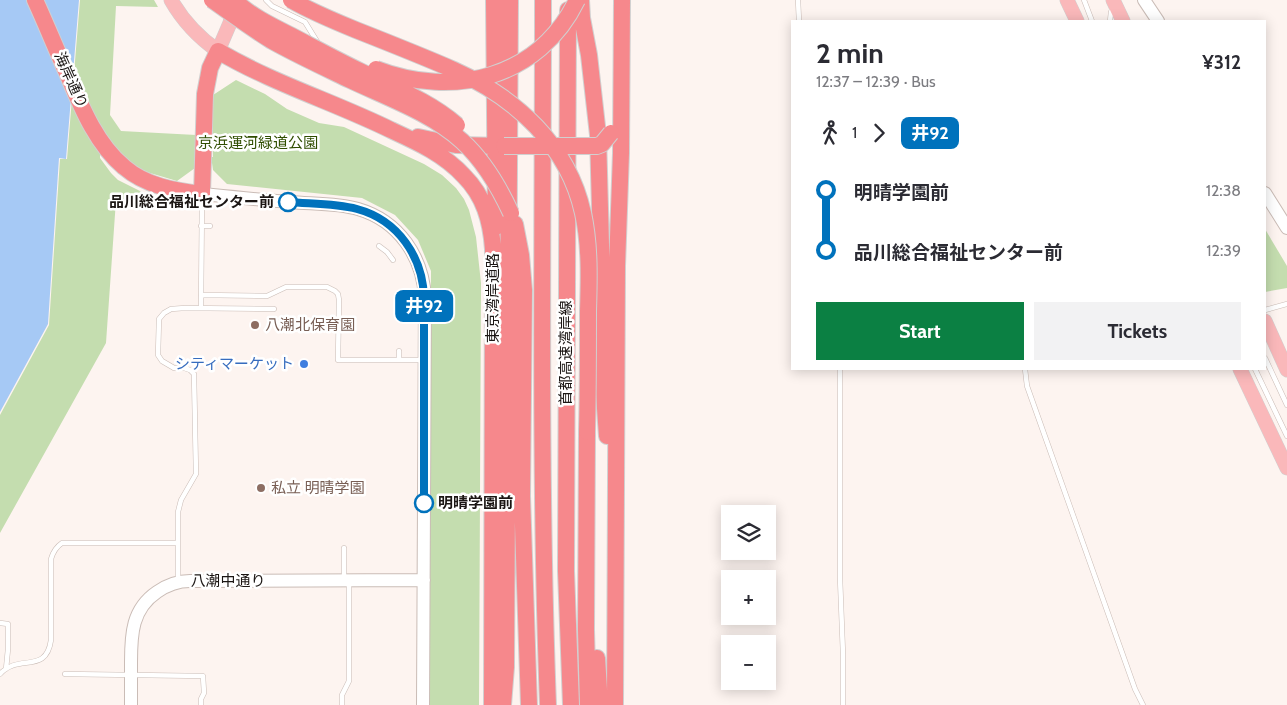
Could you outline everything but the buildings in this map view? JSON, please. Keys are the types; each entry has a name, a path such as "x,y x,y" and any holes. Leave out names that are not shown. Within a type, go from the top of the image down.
{"highway":[{"name":"海岸通り","path":"35,0 78,99 102,142 113,157 124,168 146,181 166,188 202,194"},
{"path":"212,0 274,42 414,110 453,133 482,163 500,191 511,213"},
{"path":"235,0 268,24 361,72 421,100 448,117 470,138 488,161 503,189 519,240 523,272 522,496 529,705"},
{"path":"291,0 318,15 453,70 486,86 531,120 554,147 571,177 583,213 589,269 586,571 588,705"},
{"path":"493,248 496,230 500,146 494,0"},
{"name":"東京湾岸道路","path":"503,705 506,658 510,0"},
{"name":"首都高速湾岸線","path":"543,0 542,470 548,705"},
{"name":"首都高速湾岸線","path":"568,0 566,571 571,705"},
{"path":"268,24 318,42 394,75 430,81 467,81 497,74 518,64 536,52 556,33 579,0"},
{"path":"579,0 589,55 598,134 604,400 608,443 616,489"},
{"path":"376,122 415,136 456,145 598,146 602,144 614,127 614,39 621,0"},
{"path":"615,705 617,266 621,153 621,0"},
{"name":"東京湾岸道路","path":"218,51 241,65 376,122 424,146 452,164 466,177 483,203 489,217 493,248 492,705"},
{"path":"202,194 205,94 210,68 218,51"},
{"path":"586,571 596,643 600,705"}],"main road":[{"path":"171,0 191,29 203,41 218,51 230,23 235,0"},
{"path":"1067,0 1077,20"},
{"path":"1115,1 1123,20"},
{"path":"1266,323 1287,370"},
{"path":"1240,370 1287,468"}],"street":[{"path":"1144,0 1157,20"},
{"path":"202,194 362,210 385,222 397,232 406,242 420,268 424,290 423,705"},
{"path":"1266,195 1287,228"},
{"name":"八潮中通り","path":"131,705 132,635 134,624 139,612 151,596 165,587 178,582 190,581 424,580"}],"lane":[{"path":"266,0 272,6 305,22 318,42"},
{"path":"798,0 799,20"},
{"path":"1084,0 1092,20"},
{"path":"1110,20 1110,12 1115,1"},
{"path":"201,308 202,194"},
{"path":"201,226 210,226"},
{"path":"379,246 393,260"},
{"path":"201,296 267,296 286,287 327,287 338,294 339,300 338,360 424,360"},
{"path":"1266,310 1287,304"},
{"path":"178,582 177,519 179,507 196,474 194,374 190,370 174,368 162,362 158,355 160,319 164,313 171,309 274,309"},
{"path":"399,351 399,360"},
{"path":"1266,360 1287,405"},
{"path":"840,370 840,578 843,705"},
{"path":"1025,370 1027,386 1135,688 1144,705"},
{"path":"1255,370 1287,436"},
{"path":"0,674 16,664 36,662 49,651 51,640 51,559 59,545 62,543 177,543"},
{"path":"342,705 342,695 349,682 347,581 344,548"},
{"path":"0,623 8,624 6,669"},
{"path":"65,674 203,676 204,693 201,705"}],"green space":[{"name":"京浜運河緑道公園","path":"80,0 154,0 158,7 116,6 110,115 121,131 196,135 195,156 213,157 213,95 236,80 265,94 287,109 319,123 344,127 424,164 442,175 456,188 464,199 476,237 481,283 479,705 429,705 431,271 418,240 395,215 362,198 227,184 213,170 212,163 195,162 195,168 177,181 142,170 128,160 110,142 100,128 100,158 111,173 118,180 144,193 170,200 170,203 116,200 106,343 0,533 0,415 49,325 60,159 67,159"},
{"path":"1266,231 1287,266 1287,288 1266,292"}],"water":[{"path":"0,0 79,0 66,159 59,158 48,324 0,412"}],"bus line":[{"name":"井92","path":"288,202 362,210 379,218 397,232 406,242 418,262 424,298 424,503"}],"place":[{"name":"品川総合福祉センター前","path":"288,202"},
{"name":"八潮北保育園","path":"255,325"},
{"name":"シティマーケット","path":"304,364"},
{"name":"私立 明晴学園","path":"261,488"},
{"name":"明晴学園前","path":"424,503"}]}
